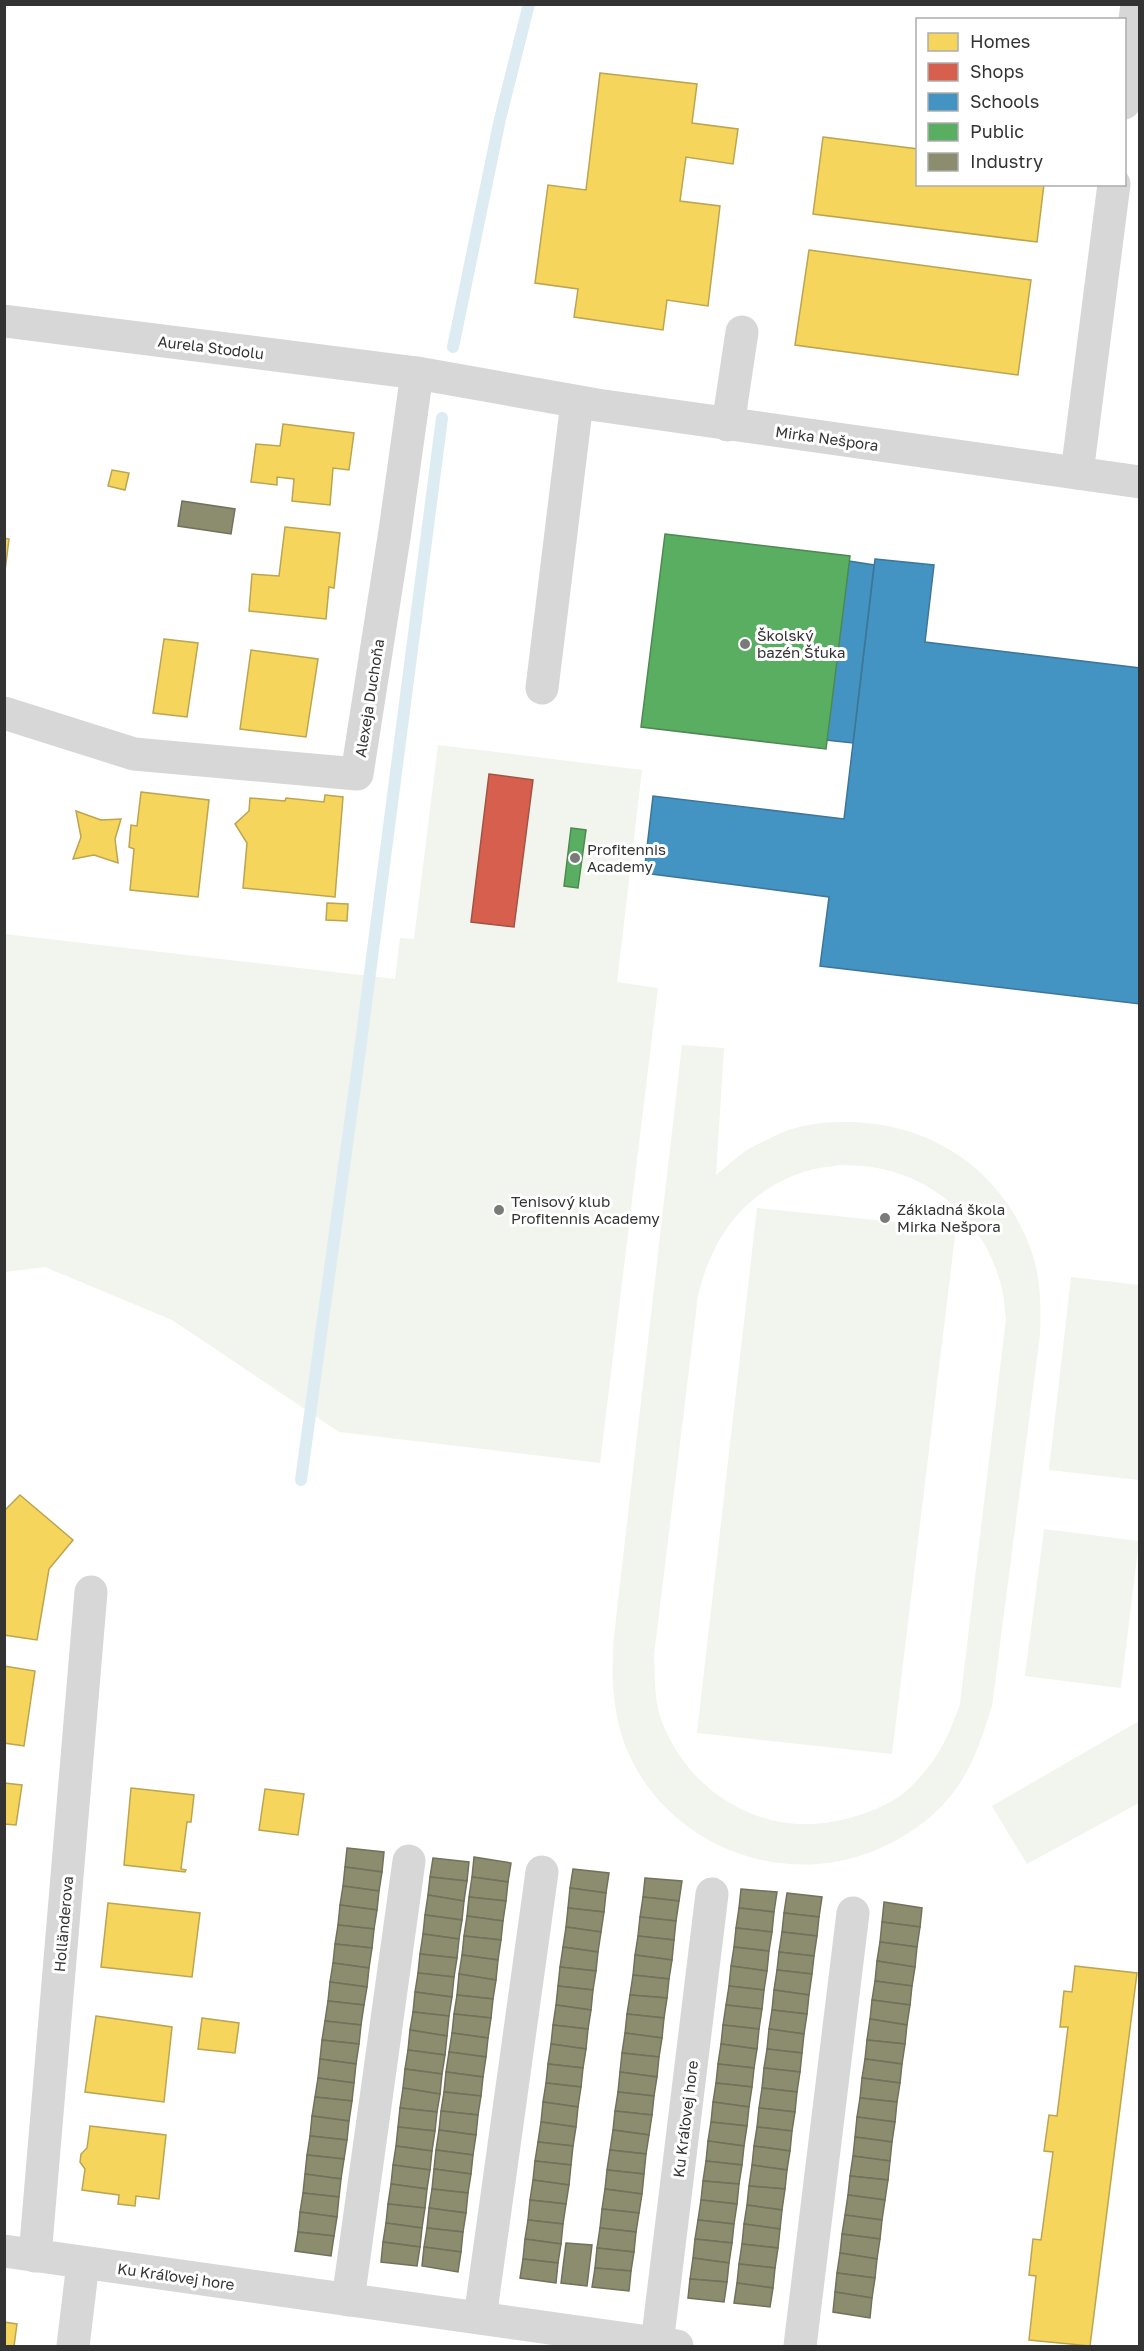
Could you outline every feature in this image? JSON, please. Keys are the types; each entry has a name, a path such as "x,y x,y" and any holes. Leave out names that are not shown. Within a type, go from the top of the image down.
{"street":[{"path":"1126,95 1137,4"},
{"path":"1077,473 1114,186"},
{"name":"Aurela Stodolu","path":"4,321 417,373"},
{"path":"728,425 742,332"},
{"name":"Mirka Nešpora","path":"417,373 577,402 728,425 1140,482"},
{"name":"Alexeja Duchoňa","path":"4,713 134,754 357,774 417,373"},
{"path":"542,688 577,402"},
{"name":"Holländerova","path":"20,2254 91,1592"},
{"path":"348,2300 409,1861"},
{"path":"480,2318 542,1872"},
{"name":"Ku Kráľovej hore","path":"20,2254 667,2345 712,1894"},
{"path":"800,2346 854,1912"},
{"path":"73,2346 83,2263"}],"shaded area":[{"path":"438,745 642,770 617,982 658,988 600,1463 339,1432 172,1320 45,1267 5,1272 5,934 395,979 400,938 414,939"},
{"path":"682,1045 724,1048 716,1175 753,1147 788,1130 803,1126 843,1122 875,1124 905,1130 934,1141 960,1156 983,1175 1003,1197 1032,1253 1039,1283 1040,1335 992,1706 978,1747 964,1777 940,1808 918,1826 881,1848 833,1862 798,1864 763,1860 729,1850 698,1833 670,1811 646,1784 628,1752 619,1724 613,1681 614,1636","holes":["840,1165 872,1167 899,1174 919,1182 955,1206 982,1240 992,1260 1001,1285 1006,1318 960,1704 950,1730 932,1762 915,1782 894,1800 856,1816 826,1823 797,1824 769,1819 742,1810 718,1795 697,1777 678,1754 661,1719 656,1692 654,1655 698,1296 704,1275 722,1236 733,1220 763,1192 803,1172"]},
{"path":"757,1208 956,1228 892,1754 697,1733"},
{"path":"1071,1277 1139,1285 1139,1480 1049,1470"},
{"path":"1044,1529 1139,1541 1121,1688 1025,1676"},
{"path":"1139,1721 1139,1803 1027,1864 992,1806"}],"building: Homes":[{"path":"600,73 697,84 692,123 738,129 733,164 686,157 680,201 720,206 708,306 667,300 663,330 574,317 578,289 535,283 548,185 586,190"},
{"path":"823,137 916,149 916,186 1044,186 1037,242 813,214"},
{"path":"809,250 1031,280 1018,375 795,345"},
{"path":"283,424 354,433 349,470 333,468 330,505 292,501 294,479 277,477 277,485 251,482 256,444 280,446"},
{"path":"112,470 129,473 125,490 108,486"},
{"path":"285,527 340,533 334,588 329,587 326,619 249,611 252,574 279,576"},
{"path":"4,538 9,539 4,579"},
{"path":"164,639 198,643 187,717 153,713"},
{"path":"251,650 318,659 306,737 240,729"},
{"path":"141,792 209,800 198,897 130,890 134,849 129,847 131,825 137,826"},
{"path":"325,795 343,797 335,897 243,888 247,843 235,824 249,811 250,798 285,801 286,798 324,802"},
{"path":"76,811 101,820 121,819 115,839 118,863 94,855 73,859 81,837"},
{"path":"327,903 348,904 347,921 326,920"},
{"path":"20,1495 73,1540 49,1569 37,1640 4,1635 4,1511"},
{"path":"4,1666 35,1671 24,1746 4,1743"},
{"path":"4,1783 22,1785 16,1825 4,1824"},
{"path":"131,1788 194,1795 191,1822 187,1822 181,1869 186,1870 185,1872 124,1865"},
{"path":"265,1789 304,1794 298,1835 259,1830"},
{"path":"108,1903 200,1913 192,1977 101,1967"},
{"path":"1075,1966 1137,1973 1090,2346 1029,2340 1036,2276 1029,2275 1033,2239 1041,2240 1053,2152 1044,2151 1049,2115 1057,2116 1068,2027 1060,2027 1064,1991 1072,1992"},
{"path":"96,2016 172,2027 164,2102 85,2092"},
{"path":"202,2018 239,2023 235,2053 198,2049"},
{"path":"90,2126 166,2135 159,2199 136,2196 135,2206 118,2204 119,2195 82,2190 85,2169 80,2162 81,2154 87,2148"},
{"path":"4,2322 17,2324 14,2346 4,2346"}],"building: Shops":[{"path":"489,774 533,780 514,927 471,922"}],"building: Schools":[{"path":"875,559 934,565 925,642 1140,668 1140,1004 820,966 829,897 644,873 653,796 844,819"},
{"path":"849,561 874,565 853,743 826,740"}],"building: Public":[{"name":"Školský bazén Šťuka","path":"665,534 850,556 826,749 641,727"},
{"name":"Profitennis Academy","path":"571,828 586,830 578,888 564,886"}],"building: Industry":[{"path":"182,501 235,509 231,534 178,526"},
{"path":"347,1848 384,1852 382,1872 345,1867"},
{"path":"474,1857 511,1863 508,1882 472,1877"},
{"path":"433,1858 469,1862 467,1881 430,1877"},
{"path":"345,1867 382,1872 379,1891 343,1886"},
{"path":"573,1869 609,1873 606,1893 570,1888"},
{"path":"430,1877 467,1881 464,1901 428,1895"},
{"path":"472,1877 508,1882 506,1901 469,1897"},
{"path":"645,1878 682,1881 679,1901 643,1897"},
{"path":"343,1886 379,1891 377,1910 340,1905"},
{"path":"570,1888 606,1893 604,1912 568,1908"},
{"path":"741,1889 777,1892 774,1912 739,1908"},
{"path":"787,1893 822,1897 819,1917 784,1913"},
{"path":"428,1895 464,1901 462,1920 425,1915"},
{"path":"469,1897 506,1901 503,1921 467,1916"},
{"path":"643,1897 679,1901 676,1921 640,1917"},
{"path":"884,1902 922,1908 920,1927 882,1922"},
{"path":"340,1905 377,1910 374,1929 338,1925"},
{"path":"568,1908 604,1912 601,1932 566,1927"},
{"path":"739,1908 774,1912 772,1932 736,1928"},
{"path":"784,1913 819,1917 817,1936 782,1932"},
{"path":"425,1915 462,1920 459,1939 423,1934"},
{"path":"467,1916 503,1921 501,1940 464,1936"},
{"path":"640,1917 676,1921 674,1940 638,1936"},
{"path":"882,1922 920,1927 917,1947 880,1942"},
{"path":"338,1925 374,1929 372,1948 335,1944"},
{"path":"566,1927 601,1932 598,1952 563,1947"},
{"path":"736,1928 772,1932 769,1951 734,1947"},
{"path":"782,1932 817,1936 814,1956 779,1952"},
{"path":"423,1934 459,1939 457,1958 420,1954"},
{"path":"464,1936 501,1940 498,1960 462,1955"},
{"path":"638,1936 674,1940 672,1960 635,1955"},
{"path":"880,1942 917,1947 915,1967 877,1961"},
{"path":"335,1944 372,1948 369,1968 333,1963"},
{"path":"563,1947 598,1952 596,1971 560,1967"},
{"path":"734,1947 769,1951 767,1971 731,1966"},
{"path":"779,1952 814,1956 812,1974 777,1970"},
{"path":"420,1954 457,1958 454,1977 418,1973"},
{"path":"462,1955 498,1960 496,1980 459,1974"},
{"path":"635,1955 672,1960 669,1979 633,1975"},
{"path":"877,1961 915,1967 912,1986 875,1981"},
{"path":"333,1963 369,1968 367,1987 330,1982"},
{"path":"731,1966 767,1971 764,1990 729,1986"},
{"path":"560,1967 596,1971 593,1990 558,1986"},
{"path":"777,1970 812,1974 809,1995 774,1990"},
{"path":"418,1973 454,1977 452,1997 415,1992"},
{"path":"459,1974 496,1980 493,1999 457,1995"},
{"path":"633,1975 669,1979 667,1998 630,1995"},
{"path":"875,1981 912,1986 910,2005 872,2000"},
{"path":"330,1982 367,1987 364,2005 328,2001"},
{"path":"558,1986 593,1990 591,2010 556,2005"},
{"path":"729,1986 764,1990 762,2009 726,2005"},
{"path":"774,1990 809,1995 807,2014 772,2010"},
{"path":"415,1992 452,1997 449,2016 413,2012"},
{"path":"457,1995 493,1999 491,2018 454,2014"},
{"path":"630,1995 667,1998 664,2018 627,2014"},
{"path":"872,2000 910,2005 907,2025 870,2019"},
{"path":"328,2001 364,2005 361,2025 325,2021"},
{"path":"556,2005 591,2010 588,2029 553,2025"},
{"path":"726,2005 762,2009 759,2029 723,2025"},
{"path":"772,2010 807,2014 804,2034 769,2029"},
{"path":"413,2012 449,2016 447,2036 410,2030"},
{"path":"454,2014 491,2018 488,2038 452,2033"},
{"path":"627,2014 664,2018 662,2038 625,2033"},
{"path":"870,2019 907,2025 905,2044 867,2040"},
{"path":"325,2021 361,2025 359,2044 322,2040"},
{"path":"553,2025 588,2029 586,2049 551,2044"},
{"path":"723,2025 759,2029 757,2049 721,2044"},
{"path":"769,2029 804,2034 802,2053 767,2049"},
{"path":"410,2030 447,2036 445,2055 408,2050"},
{"path":"452,2033 488,2038 486,2057 449,2052"},
{"path":"625,2033 662,2038 659,2057 622,2053"},
{"path":"322,2040 359,2044 356,2064 320,2059"},
{"path":"867,2040 905,2044 902,2064 865,2059"},
{"path":"551,2044 586,2049 583,2068 548,2064"},
{"path":"721,2044 757,2049 754,2068 718,2064"},
{"path":"767,2049 802,2053 800,2072 764,2068"},
{"path":"408,2050 445,2055 442,2074 405,2069"},
{"path":"449,2052 486,2057 483,2077 446,2072"},
{"path":"622,2053 659,2057 657,2077 620,2072"},
{"path":"320,2059 356,2064 354,2083 318,2078"},
{"path":"865,2059 902,2064 900,2083 862,2078"},
{"path":"548,2064 583,2068 581,2087 546,2083"},
{"path":"718,2064 754,2068 752,2087 716,2083"},
{"path":"764,2068 800,2072 797,2092 762,2088"},
{"path":"405,2069 442,2074 440,2094 403,2088"},
{"path":"446,2072 483,2077 481,2096 444,2092"},
{"path":"620,2072 657,2077 654,2096 618,2092"},
{"path":"318,2078 354,2083 352,2101 315,2097"},
{"path":"862,2078 900,2083 897,2102 860,2098"},
{"path":"546,2083 581,2087 578,2107 543,2102"},
{"path":"716,2083 752,2087 749,2107 713,2102"},
{"path":"403,2088 440,2094 437,2112 400,2108"},
{"path":"762,2088 797,2092 795,2112 759,2108"},
{"path":"444,2092 481,2096 478,2115 441,2111"},
{"path":"618,2092 654,2096 652,2115 615,2111"},
{"path":"315,2097 352,2101 349,2121 312,2116"},
{"path":"860,2098 897,2102 895,2122 857,2117"},
{"path":"543,2102 578,2107 576,2127 541,2122"},
{"path":"713,2102 749,2107 747,2126 711,2122"},
{"path":"400,2108 437,2112 435,2131 398,2127"},
{"path":"759,2108 795,2112 792,2131 757,2127"},
{"path":"441,2111 478,2115 476,2135 439,2130"},
{"path":"615,2111 652,2115 649,2135 613,2130"},
{"path":"312,2116 349,2121 347,2140 310,2136"},
{"path":"857,2117 895,2122 892,2142 855,2137"},
{"path":"541,2122 576,2127 573,2146 538,2142"},
{"path":"711,2122 747,2126 744,2146 708,2141"},
{"path":"398,2127 435,2131 432,2151 396,2146"},
{"path":"757,2127 792,2131 790,2151 754,2146"},
{"path":"439,2130 476,2135 473,2155 436,2150"},
{"path":"613,2130 649,2135 646,2154 610,2150"},
{"path":"310,2136 347,2140 344,2159 307,2155"},
{"path":"855,2137 892,2142 890,2161 853,2156"},
{"path":"708,2141 744,2146 742,2165 706,2161"},
{"path":"538,2142 573,2146 571,2165 535,2161"},
{"path":"396,2146 432,2151 430,2170 393,2165"},
{"path":"754,2146 790,2151 787,2170 752,2165"},
{"path":"436,2150 473,2155 471,2174 434,2169"},
{"path":"610,2150 646,2154 644,2174 607,2170"},
{"path":"307,2155 344,2159 341,2179 305,2174"},
{"path":"853,2156 890,2161 888,2180 850,2176"},
{"path":"535,2161 571,2165 569,2185 533,2180"},
{"path":"706,2161 742,2165 739,2184 703,2181"},
{"path":"393,2165 430,2170 427,2189 391,2184"},
{"path":"752,2165 787,2170 785,2189 749,2186"},
{"path":"434,2169 471,2174 468,2193 432,2189"},
{"path":"607,2170 644,2174 642,2194 605,2189"},
{"path":"305,2174 341,2179 339,2197 303,2193"},
{"path":"850,2176 888,2180 885,2200 848,2195"},
{"path":"533,2180 569,2185 566,2204 530,2200"},
{"path":"703,2181 739,2184 737,2204 701,2200"},
{"path":"391,2184 427,2189 425,2208 388,2204"},
{"path":"749,2186 785,2189 782,2210 747,2205"},
{"path":"432,2189 468,2193 466,2213 429,2208"},
{"path":"605,2189 642,2194 639,2213 602,2209"},
{"path":"303,2193 339,2197 337,2217 300,2212"},
{"path":"848,2195 885,2200 882,2220 845,2215"},
{"path":"530,2200 566,2204 563,2224 528,2220"},
{"path":"701,2200 737,2204 734,2224 698,2220"},
{"path":"388,2204 425,2208 422,2228 386,2223"},
{"path":"747,2205 782,2210 780,2229 744,2224"},
{"path":"429,2208 466,2213 463,2232 427,2228"},
{"path":"602,2209 639,2213 636,2232 600,2228"},
{"path":"300,2212 337,2217 334,2236 298,2232"},
{"path":"845,2215 882,2220 880,2239 842,2234"},
{"path":"528,2220 563,2224 561,2244 525,2239"},
{"path":"698,2220 734,2224 732,2243 695,2239"},
{"path":"386,2223 422,2228 420,2247 383,2242"},
{"path":"744,2224 780,2229 778,2248 742,2244"},
{"path":"427,2228 463,2232 461,2252 424,2247"},
{"path":"600,2228 636,2232 634,2252 597,2248"},
{"path":"298,2232 334,2236 331,2256 295,2251"},
{"path":"842,2234 880,2239 877,2259 840,2253"},
{"path":"525,2239 561,2244 558,2263 523,2259"},
{"path":"695,2239 732,2243 729,2263 693,2258"},
{"path":"383,2242 420,2247 417,2266 381,2262"},
{"path":"566,2243 592,2245 587,2286 561,2283"},
{"path":"742,2244 778,2248 775,2268 739,2264"},
{"path":"424,2247 461,2252 458,2272 422,2266"},
{"path":"597,2248 634,2252 631,2271 595,2268"},
{"path":"840,2253 877,2259 875,2278 837,2273"},
{"path":"693,2258 729,2263 727,2282 690,2279"},
{"path":"523,2259 558,2263 556,2283 520,2278"},
{"path":"739,2264 775,2268 773,2288 737,2283"},
{"path":"595,2268 631,2271 629,2291 592,2287"},
{"path":"837,2273 875,2278 872,2298 835,2292"},
{"path":"690,2279 727,2282 724,2302 688,2298"},
{"path":"737,2283 773,2288 770,2307 734,2303"},
{"path":"835,2292 872,2298 870,2318 833,2312"}],"waterway":[{"path":"453,347 500,119 529,4"},
{"path":"301,1480 360,1050 442,418"}],"place":[{"name":"Školský bazén Šťuka","path":"745,644"},
{"name":"Profitennis Academy","path":"575,858"},
{"name":"Tenisový klub Profitennis Academy","path":"499,1210"},
{"name":"Základná škola Mirka Nešpora","path":"885,1218"}]}
